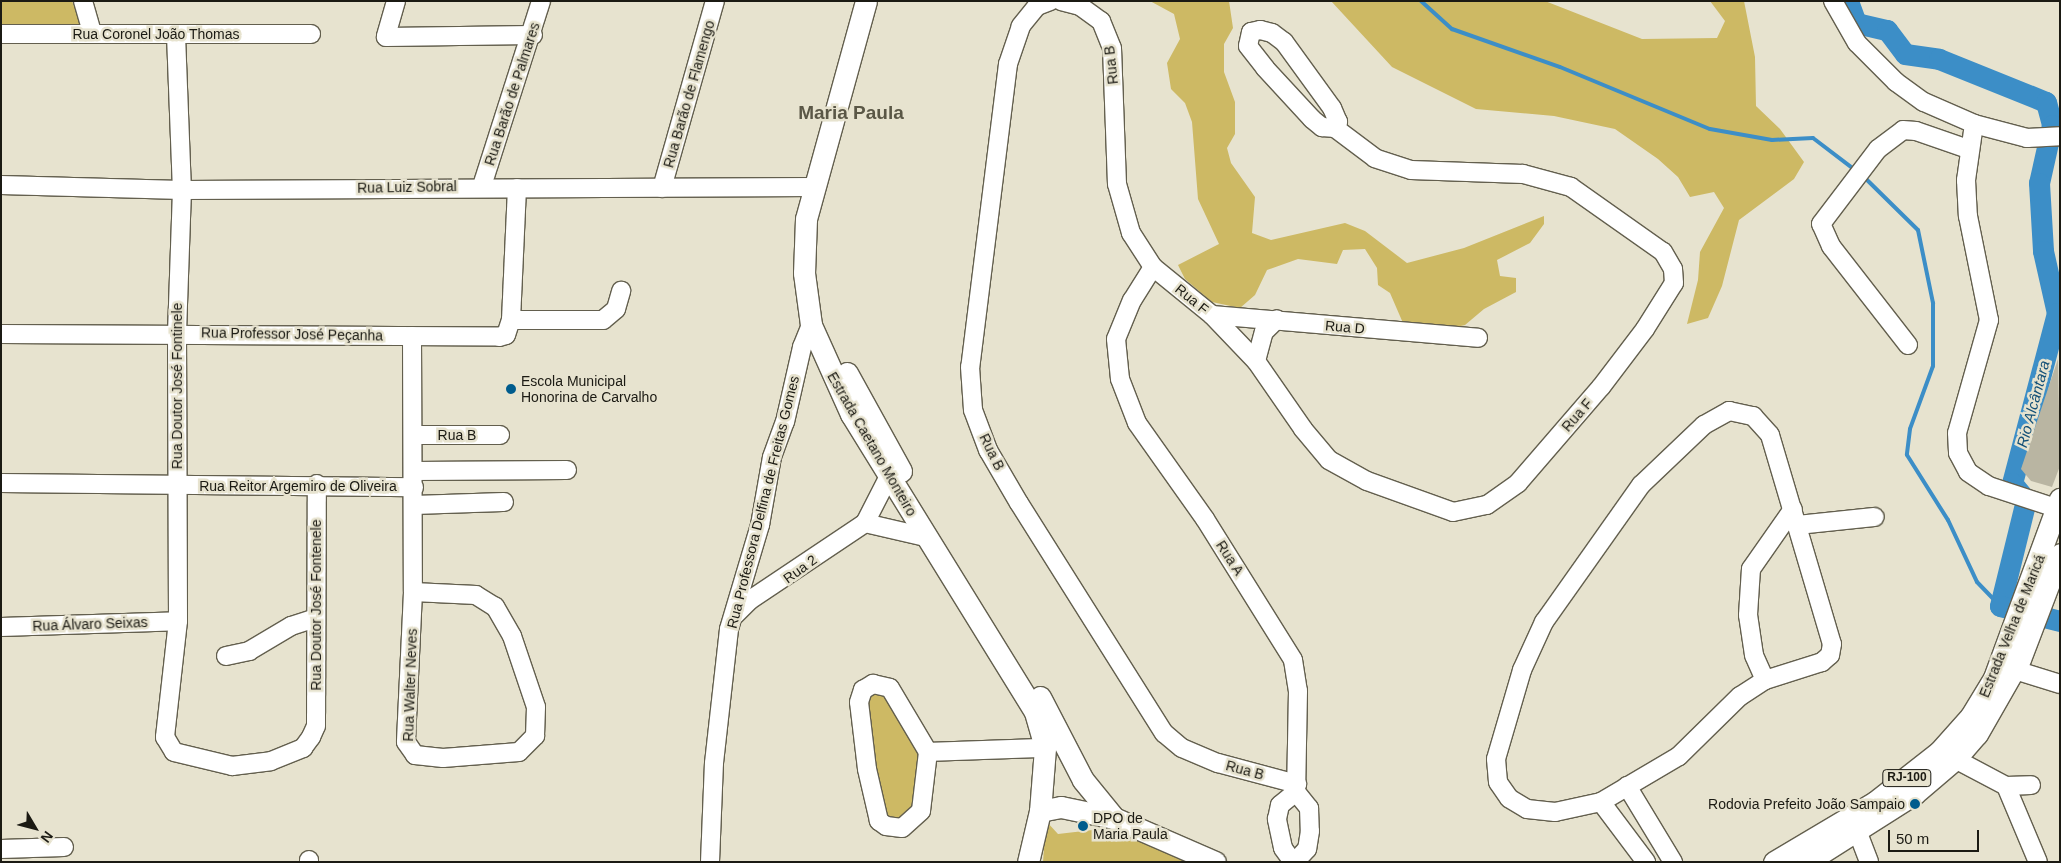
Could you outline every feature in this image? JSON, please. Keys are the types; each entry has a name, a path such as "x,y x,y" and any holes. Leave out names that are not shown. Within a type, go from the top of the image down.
{"main road":[{"name":"Estrada Caetano Monteiro","path":"866,1 806,219 804,274 811,324 826,365 888,478 1035,712 1045,748 1040,811 1028,862"},
{"name":"Estrada Caetano Monteiro","path":"879,1 822,207 817,240 825,317 835,351 900,469 1030,680 1083,780 1114,818"},
{"name":"Estrada Velha de Maricá","path":"1807,862 1858,833 1955,759 1997,705 2052,559 2058,503"},
{"name":"Estrada Velha de Maricá","path":"1774,862 1875,802 1939,752 1984,700 2012,662"},
{"path":"1040,811 1061,807 1114,818 1186,855 1215,862"}],"street":[{"path":"83,1 92,33"},
{"path":"396,1 386,37 533,35"},
{"name":"Rua Barão de Palmares","path":"482,186 533,35 541,1"},
{"name":"Rua Barão de Flamengo","path":"662,188 715,1"},
{"name":"Rua B","path":"1050,1 1037,6 1021,26 1008,64 970,367 973,410 988,450 1015,496 1164,733 1182,748 1218,763 1296,788"},
{"name":"Rua B","path":"1061,1 1080,6 1101,22 1112,48 1117,184 1131,232 1153,267"},
{"path":"1833,1 1857,43 1896,82 1924,102 1974,124 2027,138 2060,136"},
{"name":"Rua F","path":"1153,267 1212,315 1256,360 1303,429 1329,460 1367,482 1453,512 1487,506 1518,483 1601,387 1645,329 1674,283 1674,269 1663,252 1571,187 1523,174 1411,170 1375,158 1335,128 1322,127 1312,119 1265,68 1248,46 1251,32 1260,30 1272,33 1284,42 1332,108 1338,122 1335,128"},
{"name":"Rua Coronel João Thomas","path":"1,34 311,34"},
{"name":"Rua Doutor José Fontinele","path":"165,738 178,620 177,333 182,190 176,35"},
{"path":"1974,124 1968,149 1968,216 1989,320 1957,433 1958,453 1968,472 2005,493 2030,501 2058,503"},
{"path":"1908,345 1823,234 1825,216 1865,163 1903,130 1916,131 1968,149"},
{"name":"Rua Luiz Sobral","path":"1,185 182,190 482,186 517,188 814,187"},
{"path":"517,188 512,320 604,320 616,309 620,291"},
{"name":"Rua A","path":"1153,267 1132,300 1116,339 1120,379 1137,423 1210,528 1293,660 1298,691 1296,788"},
{"name":"Rua D","path":"1212,315 1277,319 1478,338"},
{"path":"1256,360 1264,332 1277,319"},
{"name":"Rua Professor José Peçanha","path":"1,334 177,333 499,337 506,335 512,320"},
{"name":"Rua Professora Delfina de Freitas Gomes","path":"710,862 716,744 729,629 735,615 743,571 763,512 772,457 811,324"},
{"name":"Rua Walter Neves","path":"412,336 414,505 408,749 415,755 443,758 519,752 535,736 536,707 512,636 494,607 476,595 413,592"},
{"path":"1730,411 1752,416 1770,435 1795,517 1832,644 1830,655 1822,662 1765,680 1740,696 1679,756 1601,802 1555,812 1527,809 1509,798 1498,782 1496,759 1516,688 1544,622 1641,485 1704,425 1730,411"},
{"name":"Rua B","path":"414,435 500,435"},
{"name":"Rua Reitor Argemiro de Oliveira","path":"1,483 317,484 567,470"},
{"name":"Rua 2","path":"735,615 750,600 865,523 888,478"},
{"name":"Rua Doutor José Fontenele","path":"165,738 174,752 232,766 271,760 303,748 316,726 317,484"},
{"path":"414,505 504,502"},
{"path":"1765,680 1754,655 1748,615 1751,569 1795,517 1874,517"},
{"path":"865,523 925,537"},
{"path":"226,656 249,651 291,626 316,618"},
{"name":"Rua Álvaro Seixas","path":"1,626 178,620"},
{"path":"2012,662 2060,684"},
{"path":"873,684 890,688 928,752 917,819 902,828 886,826 879,820 867,769 859,702 863,690 873,684"},
{"path":"928,752 1045,748"},
{"path":"1955,759 2006,786 2031,785"},
{"path":"1627,786 1673,862"},
{"path":"2006,786 2038,862"},
{"path":"1296,788 1309,808 1310,831 1307,849 1294,862 1283,848 1278,819 1280,805 1296,788"},
{"path":"1601,802 1646,862"},
{"path":"1858,833 1869,862"},
{"path":"1,849 64,847"}],"shaded area":[{"path":"1,1 72,1 81,25 1,28"},
{"path":"1150,1 1229,1 1233,28 1224,44 1224,72 1235,102 1235,134 1227,148 1231,163 1255,197 1252,233 1271,240 1345,223 1365,231 1407,263 1464,248 1544,216 1544,224 1530,243 1497,260 1500,276 1516,278 1516,292 1484,309 1465,325 1439,331 1406,330 1390,293 1378,285 1377,268 1365,249 1343,250 1337,264 1298,259 1267,270 1255,295 1240,308 1212,302 1185,279 1178,265 1219,244 1198,199 1192,122 1185,103 1171,89 1167,63 1180,39 1174,14"},
{"path":"1331,1 1545,1 1642,39 1717,38 1725,21 1710,1 1744,1 1755,57 1756,106 1780,129 1804,162 1794,179 1739,220 1722,286 1708,318 1687,324 1698,280 1700,252 1724,208 1714,192 1690,197 1678,177 1658,159 1615,129 1554,116 1476,109 1392,67"},
{"path":"882,690 921,748 915,809 901,821 885,817 873,768 865,702 868,694"},
{"path":"1106,818 1172,849 1185,862 1043,862 1046,821 1058,834 1101,829"}],"building":[{"path":"2058,359 2060,466 2052,487 2031,481 2021,469"}],"waterway":[{"path":"1421,1 1452,29 1560,67 1710,129 1772,140 1813,138 1855,170"},
{"name":"Rio Alcântara","path":"1848,1 1856,23 1887,30 1905,54 1939,59 2046,102 2052,125 2039,183 2043,251 2057,313 2012,483 2026,500 2000,606 2060,621"},
{"path":"1863,176 1918,230 1933,303 1933,366 1910,429 1907,455 1948,520 1977,582 2000,606"}],"place":[{"name":"Escola Municipal Honorina de Carvalho","path":"511,389"},
{"name":"Rodovia Prefeito João Sampaio","path":"1915,804"},
{"name":"DPO de Maria Paula","path":"1083,826"}],"district":[{"name":"Maria Paula","path":"851,113"}]}
